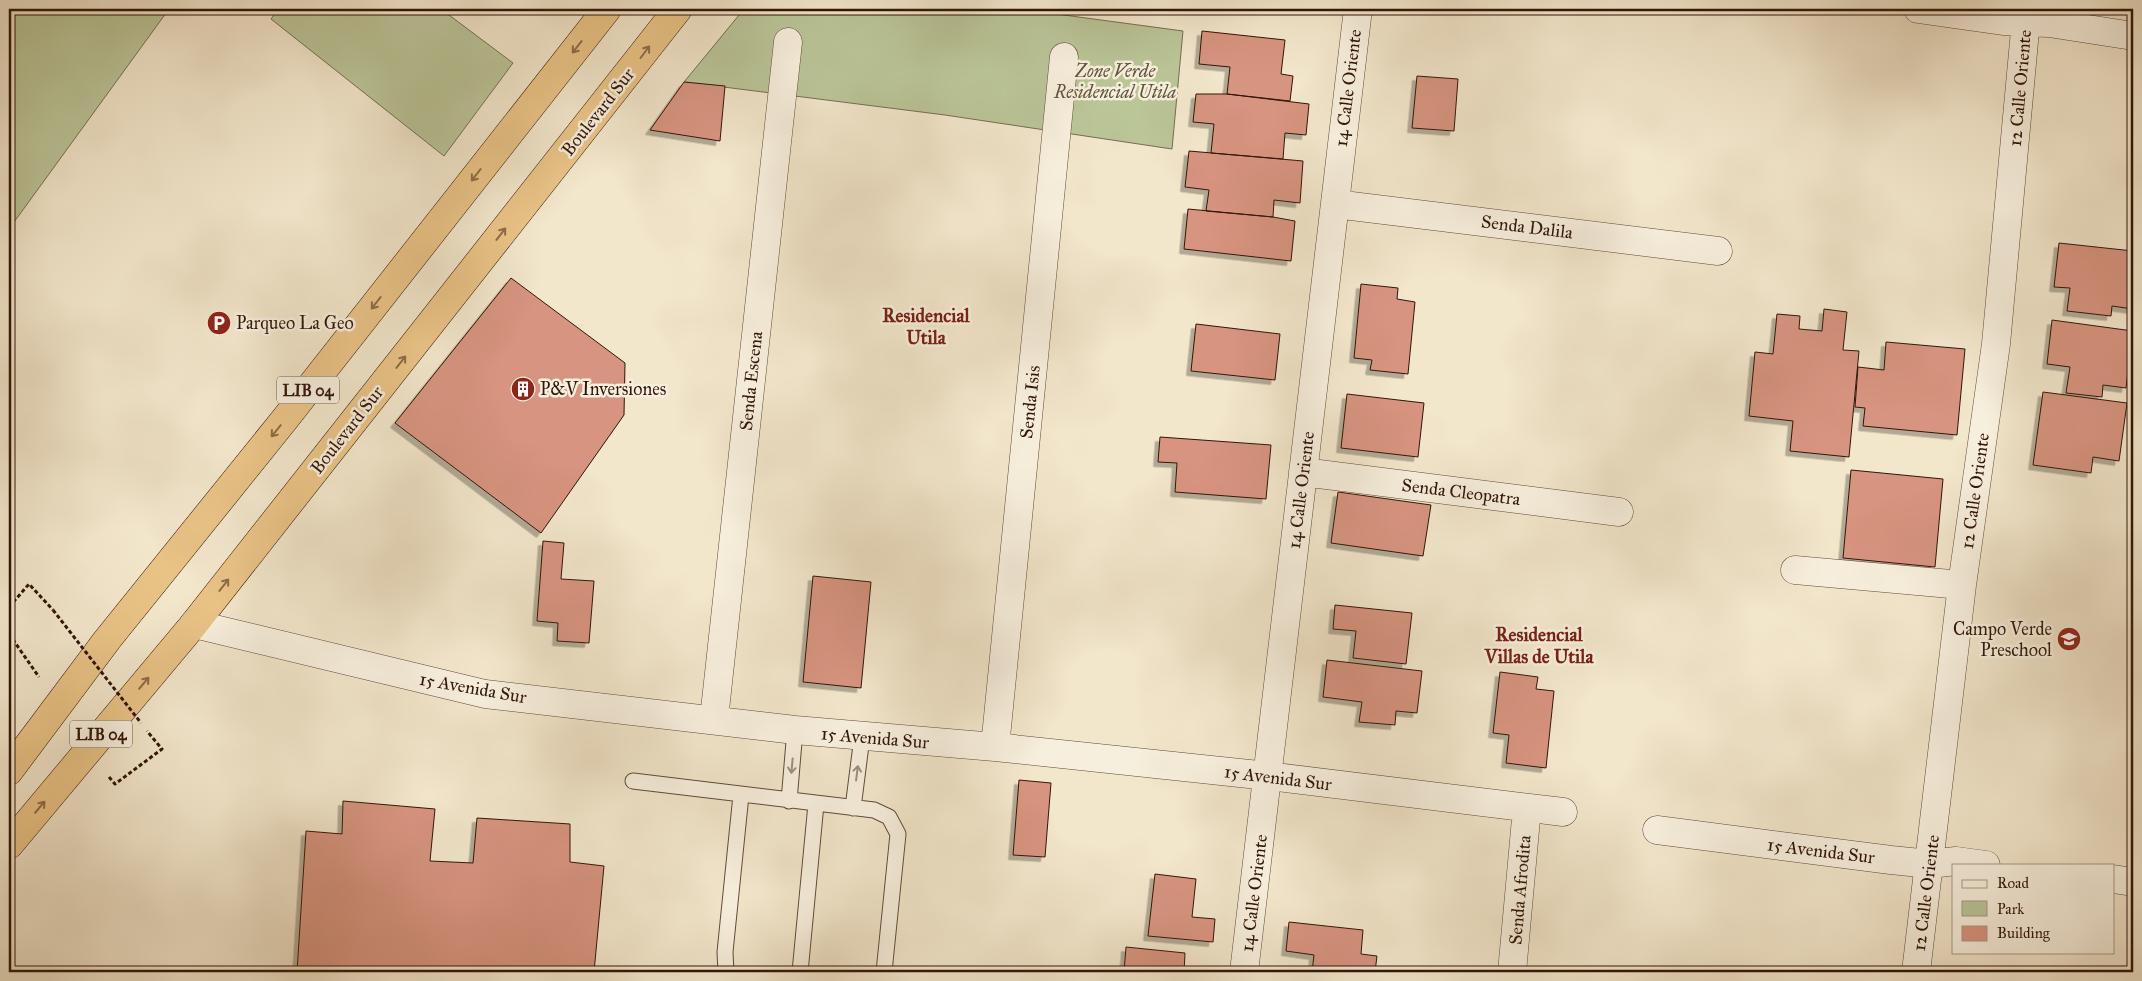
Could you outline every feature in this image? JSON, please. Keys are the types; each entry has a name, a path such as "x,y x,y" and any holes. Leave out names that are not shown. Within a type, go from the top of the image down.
{"highway":[{"name":"LIB 04","path":"9,771 106,640 285,419 607,9"},
{"name":"Boulevard Sur","path":"9,845 194,624 678,9"}],"street":[{"name":"14 Calle Oriente","path":"1244,972 1358,9"},
{"path":"1918,9 2003,21 2026,15 2049,22 2133,36"},
{"name":"12 Calle Oriente","path":"1916,972 1962,585 1996,344 2026,15"},
{"name":"Senda Escena","path":"714,719 788,42"},
{"name":"Senda Isis","path":"995,747 1064,57"},
{"name":"Senda Dalila","path":"1335,204 1718,251"},
{"name":"Senda Cleopatra","path":"1303,472 1619,512"},
{"path":"1795,570 1962,585"},
{"name":"15 Avenida Sur","path":"194,624 485,694 714,719 795,730 995,747 1268,776 1563,812"},
{"name":"Senda Afrodita","path":"1512,972 1527,808"},
{"name":"15 Avenida Sur","path":"1657,830 1930,864 1956,861 1978,864"},
{"path":"2114,879 2133,882"}],"lane":[{"path":"789,801 795,730"},
{"path":"852,808 862,737"},
{"path":"632,781 874,810 889,818 898,834 884,972"},
{"path":"726,972 725,952 741,795"},
{"path":"800,972 816,804"}],"path":[{"path":"9,607 29,584 53,610 162,749 115,784 87,752"},
{"path":"9,634 58,704"}],"green space":[{"path":"9,9 169,9 9,229"},
{"path":"278,9 441,9 513,63 444,156 271,19"},
{"name":"Zone Verde Residencial Utila","path":"744,9 1019,9 1183,31 1172,149 945,115 684,82"}],"building":[{"path":"1202,31 1285,40 1281,74 1293,76 1290,101 1227,94 1230,67 1199,64"},
{"path":"1417,76 1458,79 1454,131 1412,128"},
{"path":"684,82 725,86 720,141 650,130"},
{"path":"1196,94 1227,94 1309,104 1306,135 1285,133 1283,159 1211,153 1214,124 1193,122"},
{"path":"1189,151 1303,161 1300,203 1274,200 1273,217 1206,211 1209,190 1185,187"},
{"path":"1188,209 1273,217 1295,221 1291,261 1184,249"},
{"path":"2059,243 2133,251 2133,309 2112,306 2111,316 2067,311 2070,288 2054,287"},
{"name":"P&V Inversiones","path":"511,278 625,363 624,415 541,533 395,423"},
{"path":"1361,284 1398,288 1397,299 1415,302 1408,374 1370,370 1372,360 1354,358"},
{"path":"1824,309 1847,312 1843,350 1859,351 1849,457 1790,451 1793,421 1749,416 1755,352 1773,354 1777,314 1800,316 1799,329 1822,331"},
{"path":"2052,320 2133,331 2126,388 2103,385 2102,397 2066,393 2070,367 2047,364"},
{"path":"1196,324 1280,334 1275,380 1191,371"},
{"path":"1886,342 1965,349 1957,435 1863,426 1865,408 1855,407 1858,367 1884,370"},
{"path":"2043,392 2127,403 2119,461 2093,457 2091,473 2033,465"},
{"path":"1347,394 1424,403 1418,457 1341,448"},
{"path":"1160,437 1271,445 1266,499 1175,492 1177,463 1158,462"},
{"path":"1851,470 1943,479 1935,567 1843,558"},
{"path":"1338,492 1431,505 1423,556 1331,543"},
{"path":"543,541 564,543 561,579 594,581 589,643 557,641 558,623 537,621"},
{"path":"813,576 871,582 861,688 803,682"},
{"path":"1335,605 1412,613 1406,664 1353,658 1356,631 1333,629"},
{"path":"1327,660 1422,671 1417,713 1396,711 1395,725 1359,722 1362,702 1323,697"},
{"path":"1500,672 1538,677 1536,689 1554,691 1546,768 1506,763 1509,735 1493,733"},
{"path":"1019,780 1051,783 1045,857 1013,855"},
{"path":"343,801 435,809 430,861 473,863 477,818 570,824 570,862 604,866 594,972 297,972 306,831 342,834"},
{"path":"1155,874 1196,879 1192,917 1215,919 1213,942 1148,936"},
{"path":"1289,922 1363,930 1361,954 1377,956 1375,972 1312,972 1314,955 1286,951"},
{"path":"1126,947 1185,953 1184,972 1124,972"}],"place":[{"name":"Parqueo La Geo","path":"219,323"},
{"name":"P&V Inversiones","path":"523,389"},
{"name":"Campo Verde Preschool","path":"2069,639"}],"district":[{"name":"Residencial Utila","path":"926,326"},
{"name":"Residencial Villas de Utila","path":"1539,645"}]}
